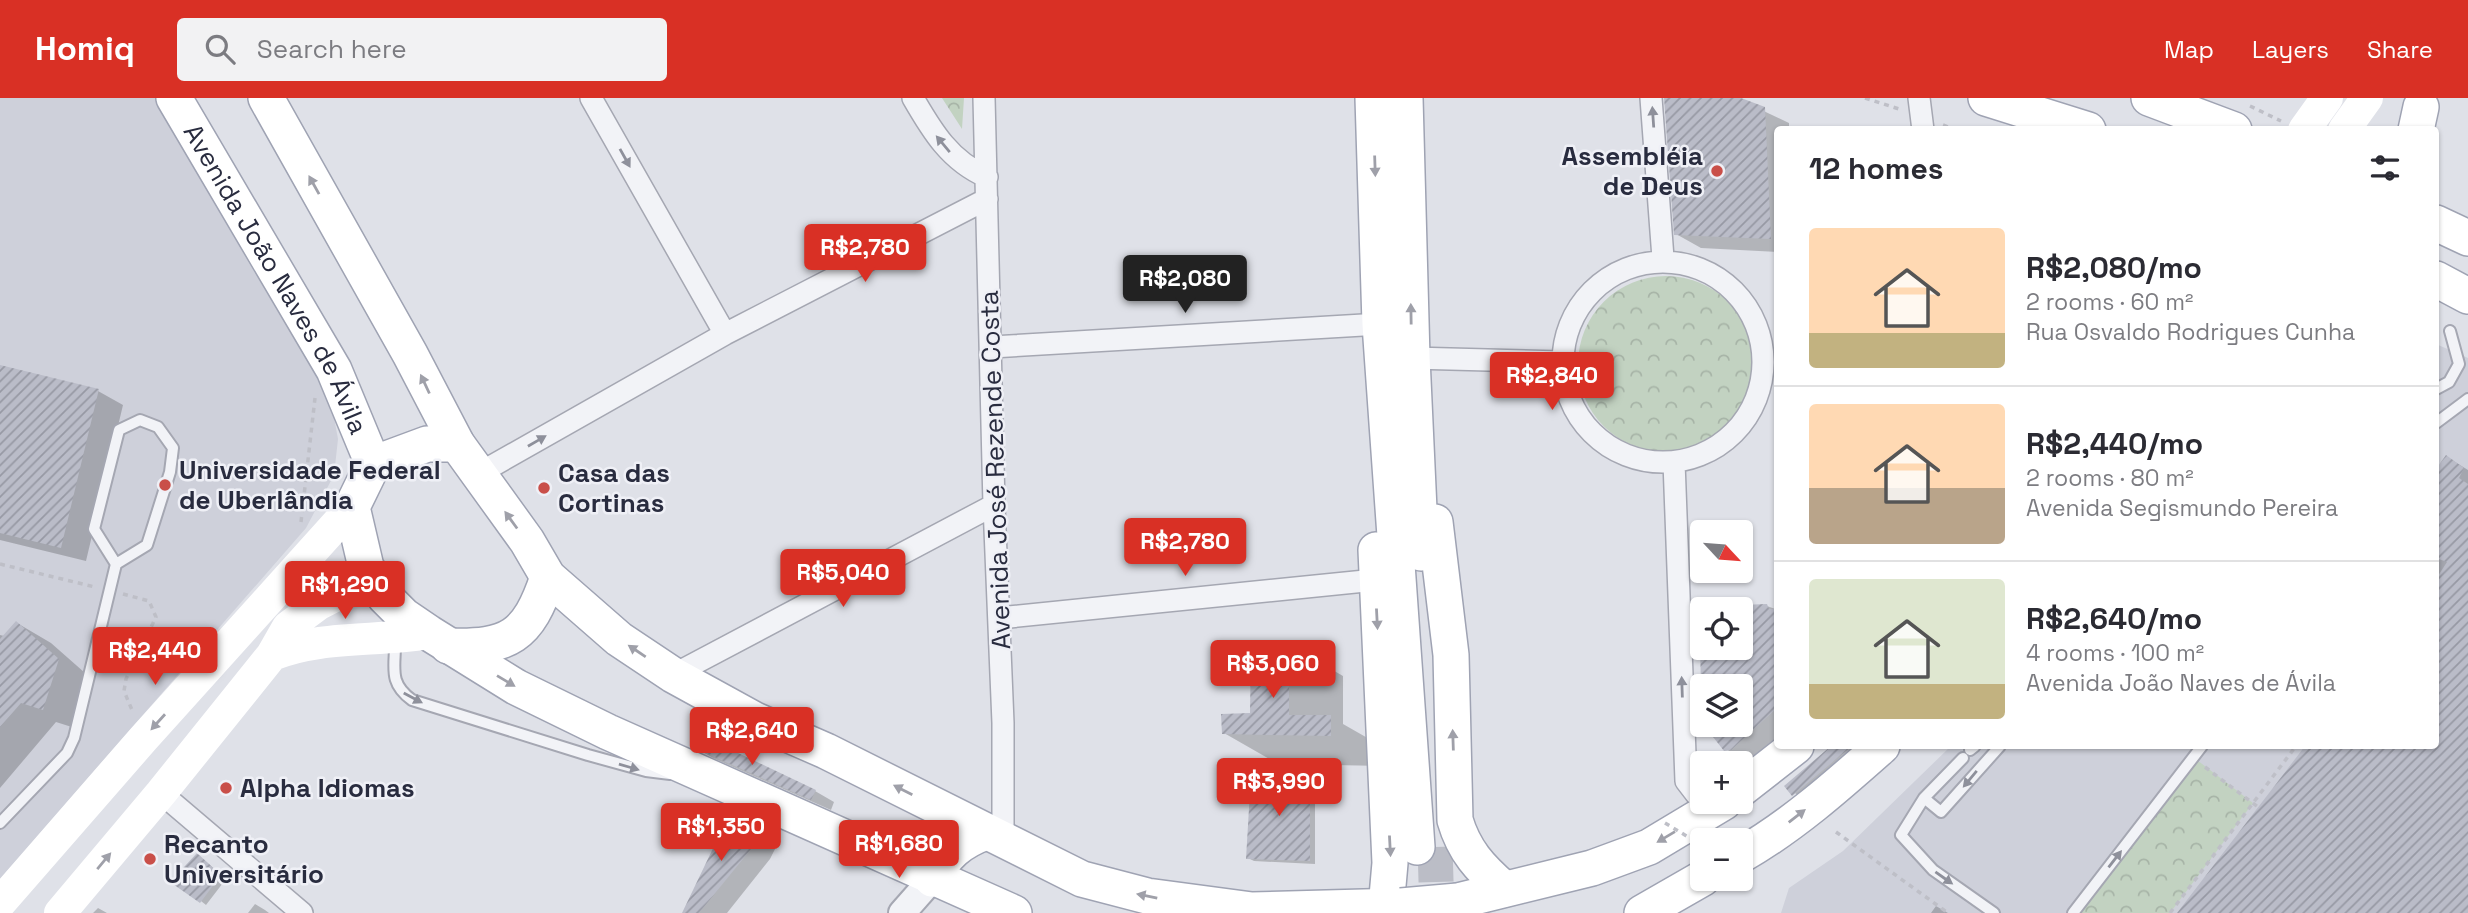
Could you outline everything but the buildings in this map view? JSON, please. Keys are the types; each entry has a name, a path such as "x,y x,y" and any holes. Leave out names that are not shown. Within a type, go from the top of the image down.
{"main road":[{"name":"Avenida João Naves de Ávila","path":"174,98 334,370 373,464"},
{"path":"266,98 410,354 457,444 527,541 548,577 619,639 673,675 755,720 826,751 1082,879 1147,896 1252,910 1393,907 1458,901 1592,868 1649,847 1704,814"},
{"path":"1373,98 1380,324 1404,375 1440,555 1451,655 1455,820 1461,841 1471,858 1504,889"},
{"path":"1405,98 1404,375 1426,847"},
{"path":"1986,98 2075,126"},
{"path":"2148,98 2239,116"},
{"path":"2297,126 2327,98"},
{"path":"2347,126 2367,98"},
{"path":"2439,224 2468,238"},
{"path":"2439,281 2468,296"},
{"path":"1393,907 1375,580 1381,435 1404,375"},
{"path":"0,903 142,739 352,507 373,464 427,444 457,444"},
{"path":"352,507 366,567 385,597 424,639 528,693 1003,911"},
{"path":"60,913 162,793 272,655 281,636 297,618 358,584 366,567"},
{"path":"272,655 289,648 321,643 424,639 483,647 501,643 516,634 541,599 548,577"},
{"path":"1753,780 1792,749"},
{"path":"1753,848 1823,796 1878,749"},
{"path":"932,879 953,848 965,839 995,837"},
{"path":"1642,913 1690,885"}],"street":[{"path":"591,98 725,334"},
{"path":"913,98 937,138 958,161 987,177"},
{"name":"Avenida José Rezende Costa","path":"984,98 999,618 995,837"},
{"path":"1651,98 1663,258"},
{"path":"1919,98 1922,126"},
{"path":"478,474 725,334 987,199"},
{"path":"1663,258 1713,273 1729,285 1755,320 1771,356 1746,420 1721,445 1674,462 1650,463 1613,451 1581,424 1564,390 1561,362 1563,340 1585,297 1623,268 1663,258"},
{"path":"992,347 1380,324"},
{"path":"1404,375 1561,362"},
{"path":"1674,462 1686,780 1690,786"},
{"path":"673,675 994,505"},
{"path":"999,618 1375,580"},
{"path":"162,793 302,913"},
{"path":"902,913 932,879"}],"lane":[{"path":"2439,387 2449,382 2459,364 2450,331"},
{"path":"2439,421 2468,399"},
{"path":"0,823 67,753 74,738 116,564 93,529 118,430 140,420 158,427 173,448 170,472 148,545 116,564"},
{"path":"424,639 394,673 399,690 412,700 452,715 646,771 716,778"},
{"path":"1924,798 1941,812 1997,749"},
{"path":"2073,913 2200,749"},
{"path":"1969,751 1924,798 1901,835 1933,870 1994,913"}],"path":[{"path":"2239,116 2291,126"},
{"path":"300,530 315,393"},
{"path":"0,565 149,601 156,617 137,651 124,691 131,705 130,722 142,739"},
{"path":"2170,913 2294,749"},
{"path":"2193,757 2258,807"},
{"path":"1665,823 1690,838"},
{"path":"1836,832 1948,913"}],"shaded area":[{"name":"Universidade Federal de Uberlândia","path":"0,98 161,98 243,238 331,401 338,439 334,475 306,528 0,879"},
{"path":"2439,345 2468,358 2468,913 1781,913 1789,888 1843,851 1948,749 2439,749"}],"green space":[{"path":"942,98 964,98 962,129"},
{"path":"1666,276 1700,283 1728,302 1747,330 1754,364 1747,398 1728,426 1700,445 1666,452 1632,445 1604,426 1585,398 1578,364 1585,330 1604,302 1632,283"},
{"path":"2193,757 2253,803 2170,913 2073,913"}],"tunnel":[{"path":"1435,847 1437,913"}],"place":[{"name":"Assembléia de Deus","path":"1717,171"},
{"name":"Universidade Federal de Uberlândia","path":"165,485"},
{"name":"Casa das Cortinas","path":"544,488"},
{"name":"Alpha Idiomas","path":"226,788"},
{"name":"Recanto Universitário","path":"150,859"}]}
